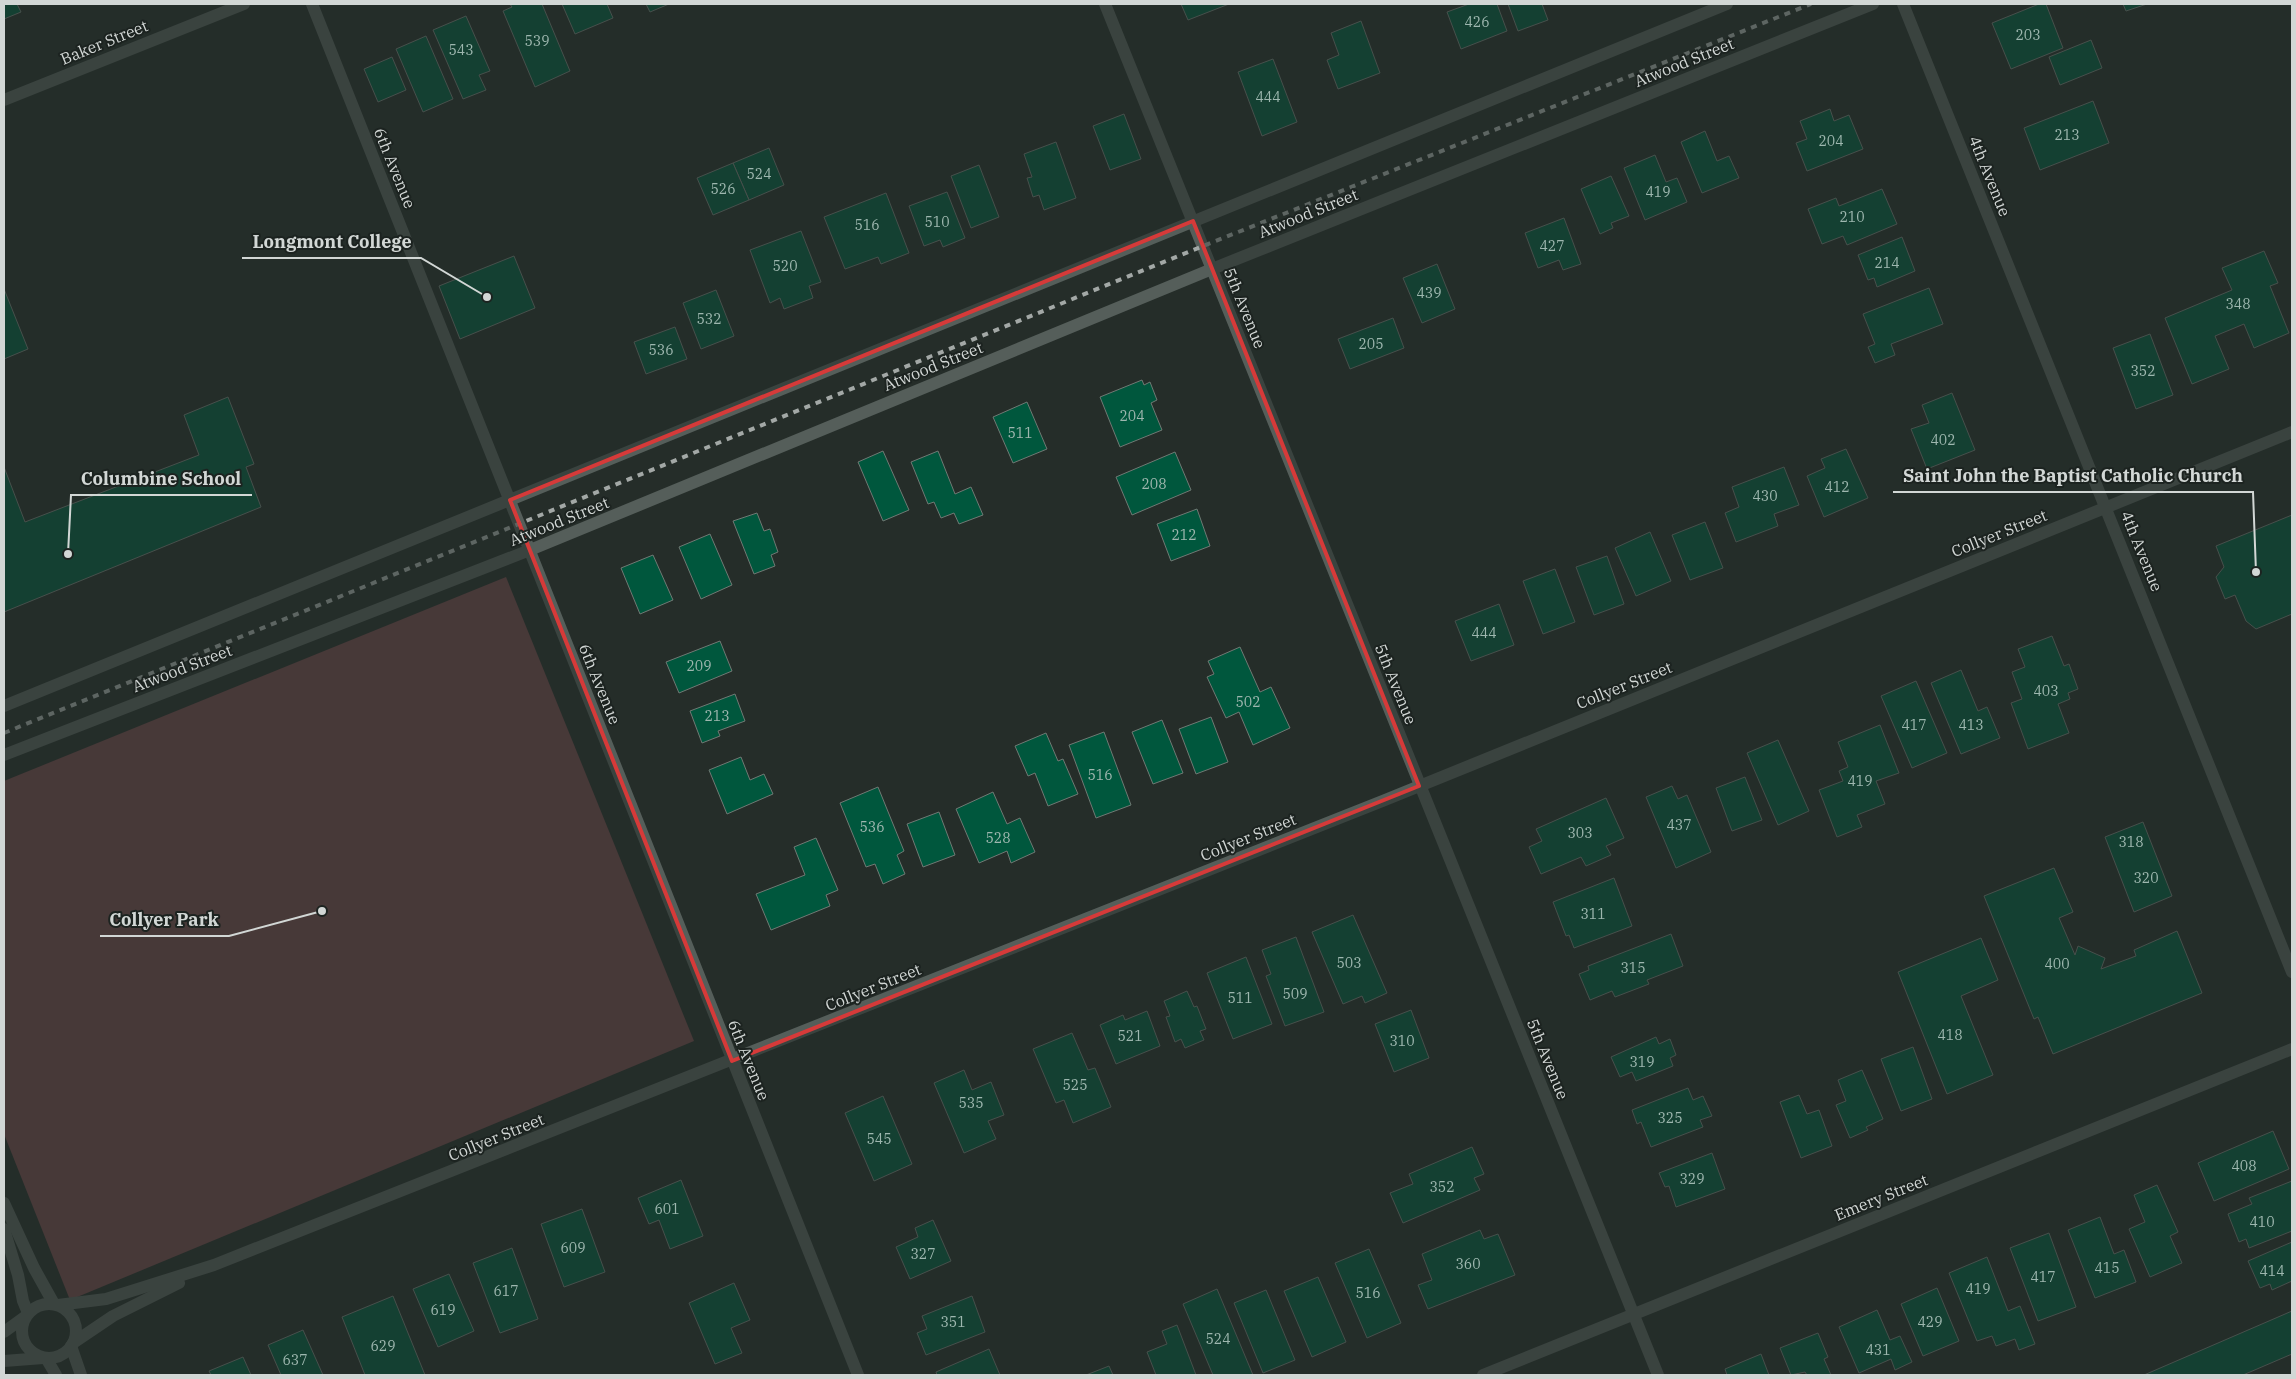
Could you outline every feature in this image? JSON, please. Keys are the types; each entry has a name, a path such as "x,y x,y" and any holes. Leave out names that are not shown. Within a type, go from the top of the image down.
{"street":[{"name":"Baker Street","path":"4,100 244,4"},
{"name":"6th Avenue","path":"312,4 858,1375"},
{"name":"5th Avenue","path":"1105,4 1658,1375"},
{"name":"Atwood Street","path":"4,706 1727,4"},
{"name":"Atwood Street","path":"4,755 530,550 1212,269 1873,4"},
{"name":"4th Avenue","path":"1903,4 2292,972"},
{"name":"Collyer Street","path":"56,1304 106,1299 214,1265 732,1061 1419,786 2292,432"},
{"name":"Emery Street","path":"1483,1375 2292,1049"},
{"path":"4,1203 34,1268 56,1304 72,1316 76,1334 72,1344 61,1356 4,1361"},
{"path":"4,1229 18,1275 27,1315 21,1333 23,1342 28,1349 45,1358 56,1375"},
{"name":"Collyer Street","path":"72,1344 113,1316 214,1265"},
{"path":"4,1332 39,1305 56,1304"},
{"path":"72,1344 80,1375"}],"highlighted area":[{"path":"1193,221 1419,786 732,1061 510,500"}],"shaded area":[{"path":"506,577 694,1041 70,1300 4,1134 4,781"}],"building":[{"path":"4,4 17,4 21,12 4,19"},
{"path":"510,4 542,4 570,71 535,87 503,11 512,7"},
{"path":"562,4 607,4 613,18 575,34"},
{"path":"646,4 669,4 650,12"},
{"path":"1181,4 1229,4 1188,20"},
{"path":"1469,4 1497,4 1507,31 1461,49 1447,12"},
{"path":"1508,4 1542,4 1548,20 1518,31"},
{"path":"2039,4 2046,4 2063,48 2011,69 1992,23"},
{"path":"2123,4 2147,4 2126,11"},
{"path":"466,16 490,71 479,75 486,90 463,99 433,30"},
{"path":"1361,21 1380,73 1338,89 1327,60 1339,55 1331,33"},
{"path":"426,36 453,99 423,112 396,49"},
{"path":"2091,40 2102,68 2060,85 2049,57"},
{"path":"392,57 406,90 378,102 364,69"},
{"path":"1273,59 1297,122 1262,136 1238,72"},
{"path":"2093,101 2109,143 2040,170 2024,128"},
{"path":"1830,109 1834,121 1849,115 1863,149 1807,171 1796,143 1807,139 1800,121"},
{"path":"1124,114 1141,159 1110,170 1093,126"},
{"path":"1705,131 1717,161 1729,156 1739,178 1702,193 1681,142"},
{"path":"1056,142 1076,198 1044,210 1039,195 1033,197 1027,178 1032,177 1024,154"},
{"path":"769,148 784,185 749,200 733,163"},
{"path":"1655,155 1666,182 1677,178 1687,202 1645,220 1624,168"},
{"path":"733,163 749,200 713,215 697,178"},
{"path":"979,165 999,217 971,228 951,176"},
{"path":"1611,176 1629,216 1611,223 1613,228 1600,234 1581,189"},
{"path":"1882,189 1897,224 1847,245 1843,236 1822,244 1808,209 1836,198 1839,206"},
{"path":"947,192 965,238 943,247 940,240 924,246 909,206"},
{"path":"886,193 909,253 881,264 878,257 845,269 824,217"},
{"path":"1564,218 1581,264 1563,270 1559,260 1538,268 1525,233"},
{"path":"801,231 821,282 809,286 813,298 784,309 780,298 770,303 750,250"},
{"path":"1902,237 1915,271 1877,287 1874,278 1868,280 1858,255"},
{"path":"2264,251 2278,283 2270,286 2289,333 2254,348 2244,324 2215,336 2229,369 2192,384 2165,318 2232,290 2222,268"},
{"path":"514,256 535,308 460,339 439,286"},
{"path":"1437,264 1455,309 1422,323 1403,278"},
{"path":"1929,288 1943,324 1891,344 1895,355 1875,363 1868,347 1875,344 1863,314"},
{"path":"4,289 28,349 4,359"},
{"path":"716,290 734,336 701,349 683,303"},
{"path":"1393,318 1404,348 1350,369 1338,339"},
{"path":"675,327 687,359 646,374 634,342"},
{"path":"2150,334 2173,395 2136,409 2113,348"},
{"path":"1142,380 1144,385 1150,382 1157,400 1151,403 1162,430 1120,447 1100,397"},
{"path":"1952,393 1975,450 1927,469 1911,429 1929,423 1922,405"},
{"path":"228,397 254,464 246,467 261,507 4,612 4,467 25,522 199,455 184,415"},
{"path":"1027,402 1047,449 1013,463 993,417"},
{"path":"1846,449 1868,498 1824,517 1807,476 1825,468 1821,459"},
{"path":"883,451 909,510 883,521 858,462"},
{"path":"938,451 955,494 971,487 983,515 959,524 954,513 941,518 934,502 928,504 911,462"},
{"path":"1175,452 1191,490 1132,515 1116,477"},
{"path":"1784,467 1799,505 1774,514 1778,526 1736,542 1725,513 1739,507 1732,487"},
{"path":"1197,509 1210,546 1171,561 1157,524"},
{"path":"757,513 764,531 770,529 778,552 771,555 775,566 754,574 733,521"},
{"path":"2292,515 2292,614 2256,629 2246,621 2235,595 2225,599 2216,577 2224,567 2216,546"},
{"path":"1705,522 1723,568 1690,580 1672,535"},
{"path":"1650,532 1671,581 1636,596 1615,548"},
{"path":"710,534 732,585 701,599 679,547"},
{"path":"653,555 673,600 640,614 621,568"},
{"path":"1607,556 1624,604 1594,615 1576,567"},
{"path":"1555,569 1575,622 1543,634 1523,581"},
{"path":"1499,604 1514,645 1471,661 1455,621"},
{"path":"2052,636 2064,666 2069,664 2078,689 2068,693 2070,699 2058,704 2069,733 2028,749 2011,703 2022,699 2012,672 2025,667 2018,649"},
{"path":"720,641 732,671 679,693 666,662"},
{"path":"1240,647 1260,692 1271,687 1290,728 1253,745 1239,712 1226,718 1207,677 1214,674 1208,661"},
{"path":"1961,670 1978,711 1987,707 2000,738 1961,754 1931,683"},
{"path":"1916,681 1947,753 1912,768 1881,696"},
{"path":"735,694 745,721 718,731 720,736 702,743 690,711"},
{"path":"1211,717 1228,762 1196,774 1179,729"},
{"path":"1162,720 1183,773 1153,784 1132,732"},
{"path":"1880,725 1899,773 1876,781 1885,804 1857,815 1862,827 1837,837 1819,790 1843,781 1839,771 1848,767 1838,742"},
{"path":"1104,732 1131,805 1096,818 1069,745"},
{"path":"1046,733 1058,761 1063,759 1078,794 1048,806 1035,773 1028,776 1015,746"},
{"path":"1778,740 1809,811 1778,825 1747,753"},
{"path":"741,757 750,780 764,774 773,794 727,814 709,770"},
{"path":"1745,777 1762,820 1732,831 1716,788"},
{"path":"1672,786 1678,799 1687,795 1711,852 1676,868 1646,797"},
{"path":"878,787 904,851 897,855 905,874 883,884 875,864 866,867 840,803"},
{"path":"993,792 1007,824 1020,818 1035,852 1011,863 1007,851 979,863 956,809"},
{"path":"1606,798 1624,838 1606,846 1611,855 1586,866 1581,857 1541,874 1529,847 1542,841 1536,829"},
{"path":"939,812 955,855 923,867 907,824"},
{"path":"2143,822 2172,896 2134,912 2105,837"},
{"path":"816,838 838,890 826,895 830,906 771,930 756,894 805,875 794,847"},
{"path":"2054,868 2073,912 2059,918 2075,955 2078,946 2105,958 2101,969 2136,956 2134,950 2177,931 2202,993 2053,1054 2038,1017 2034,1019 1984,896"},
{"path":"1614,878 1632,926 1574,948 1569,935 1566,936 1553,902"},
{"path":"1353,915 1387,993 1365,1003 1362,996 1343,1004 1312,932"},
{"path":"1671,934 1683,966 1647,980 1649,984 1615,997 1612,991 1590,1000 1579,974 1589,970 1588,966"},
{"path":"1296,937 1324,1012 1285,1026 1266,976 1271,974 1262,950"},
{"path":"1981,938 1998,980 1961,996 1993,1075 1947,1094 1898,972"},
{"path":"1246,957 1272,1024 1233,1039 1207,973"},
{"path":"1187,991 1194,1007 1197,1006 1206,1029 1200,1031 1204,1040 1185,1048 1181,1039 1175,1042 1166,1017 1170,1016 1164,1001"},
{"path":"1411,1010 1429,1058 1394,1072 1375,1024"},
{"path":"1147,1011 1160,1046 1116,1064 1100,1025 1123,1015 1125,1020"},
{"path":"1072,1033 1088,1070 1095,1068 1111,1107 1073,1123 1064,1100 1056,1103 1033,1049"},
{"path":"1656,1037 1659,1044 1670,1039 1676,1055 1670,1058 1673,1066 1636,1081 1632,1072 1620,1077 1611,1057"},
{"path":"1913,1047 1932,1099 1901,1111 1881,1059"},
{"path":"964,1070 972,1090 991,1082 1004,1115 988,1121 996,1139 964,1153 934,1083"},
{"path":"1862,1070 1883,1119 1866,1127 1868,1130 1850,1138 1836,1105 1846,1101 1838,1080"},
{"path":"1688,1088 1693,1100 1703,1096 1712,1116 1700,1120 1703,1127 1651,1147 1641,1122 1637,1124 1632,1110"},
{"path":"1799,1095 1807,1114 1819,1110 1832,1146 1801,1158 1780,1102"},
{"path":"883,1096 912,1164 874,1181 845,1113"},
{"path":"2273,1131 2289,1169 2214,1201 2198,1163"},
{"path":"1472,1147 1484,1174 1474,1178 1480,1190 1403,1223 1390,1193 1413,1184 1409,1174"},
{"path":"1712,1153 1725,1189 1676,1207 1669,1186 1665,1187 1659,1173"},
{"path":"681,1180 703,1236 670,1249 659,1220 649,1224 638,1198"},
{"path":"2292,1181 2292,1231 2249,1248 2246,1239 2239,1242 2228,1214 2252,1204 2249,1198"},
{"path":"2157,1185 2178,1232 2170,1236 2182,1263 2150,1277 2129,1229 2145,1222 2134,1195"},
{"path":"582,1209 605,1272 564,1287 541,1224"},
{"path":"2100,1217 2114,1254 2124,1250 2136,1282 2095,1298 2068,1230"},
{"path":"933,1220 951,1261 910,1279 896,1247 918,1237 915,1228"},
{"path":"1480,1230 1484,1239 1498,1234 1515,1275 1428,1309 1418,1285 1432,1280 1422,1254"},
{"path":"2049,1233 2076,1307 2038,1321 2010,1248"},
{"path":"2292,1242 2292,1281 2272,1290 2270,1284 2260,1288 2248,1261"},
{"path":"512,1248 538,1319 500,1333 473,1263"},
{"path":"1369,1249 1401,1323 1367,1338 1335,1263"},
{"path":"1987,1257 2008,1311 2020,1306 2035,1344 2019,1350 2015,1339 1996,1346 1992,1336 1977,1341 1949,1273"},
{"path":"449,1274 474,1331 438,1347 413,1289"},
{"path":"1318,1277 1346,1342 1312,1357 1284,1291"},
{"path":"734,1283 750,1320 731,1328 742,1353 715,1364 689,1303"},
{"path":"1937,1288 1959,1341 1923,1356 1901,1304"},
{"path":"1217,1289 1253,1375 1213,1375 1183,1304"},
{"path":"1266,1290 1295,1360 1263,1373 1234,1303"},
{"path":"393,1296 425,1375 365,1375 342,1317"},
{"path":"972,1296 985,1332 926,1355 917,1333 927,1329 922,1316"},
{"path":"1877,1310 1890,1340 1900,1336 1912,1362 1895,1370 1891,1359 1859,1373 1839,1327"},
{"path":"2292,1311 2292,1354 2243,1375 2144,1375"},
{"path":"1177,1325 1196,1375 1156,1375 1147,1352 1167,1344 1162,1331"},
{"path":"303,1330 323,1375 281,1375 268,1345"},
{"path":"1818,1333 1828,1357 1824,1359 1831,1375 1807,1375 1805,1372 1791,1375 1780,1348"},
{"path":"989,1349 1000,1375 937,1375 936,1372"},
{"path":"1761,1354 1769,1375 1727,1375 1725,1369"},
{"path":"243,1357 251,1375 211,1375 209,1371"},
{"path":"1109,1366 1113,1375 1086,1375"}],"railway":[{"path":"4,733 1203,246 1811,4"}],"place":[{"name":"Longmont College","path":"487,297"},
{"name":"Columbine School","path":"68,554"},
{"name":"Saint John the Baptist Catholic Church","path":"2256,572"},
{"name":"Collyer Park","path":"322,911"}]}
